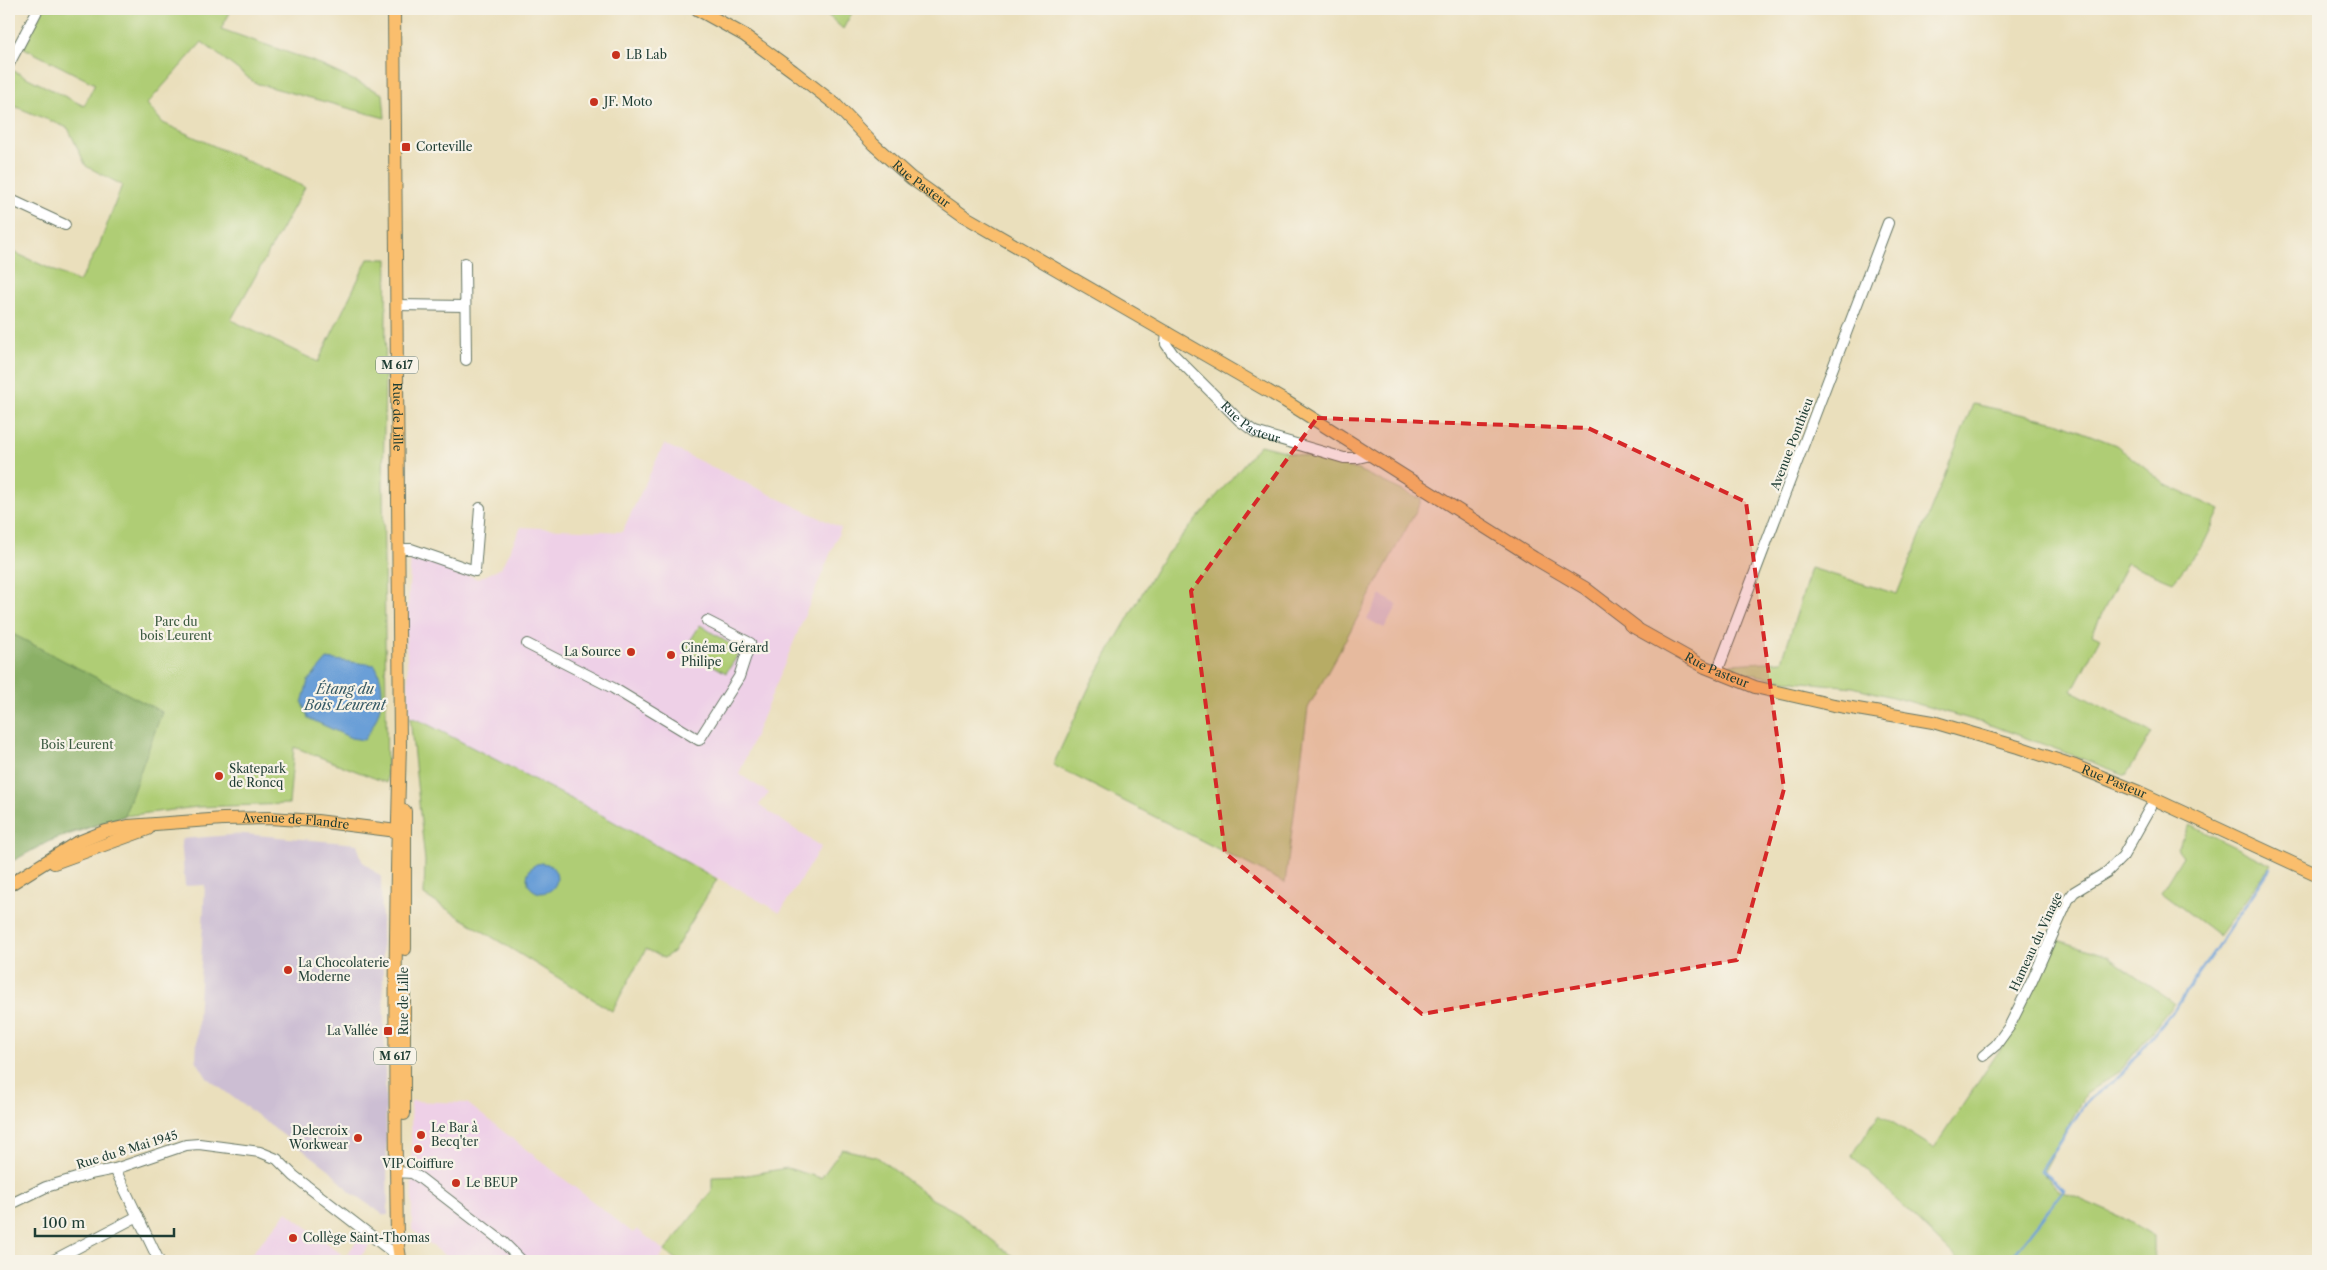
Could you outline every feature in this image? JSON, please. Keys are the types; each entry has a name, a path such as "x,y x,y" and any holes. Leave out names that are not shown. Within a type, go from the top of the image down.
{"main road":[{"name":"Rue de Lille","path":"395,9 401,832 400,1172 397,1239 400,1260"},
{"name":"Rue Pasteur","path":"697,9 744,35 808,82 835,104 894,163 934,196 998,238 1285,401 1534,558 1586,600 1684,656 1717,672 1755,686 1803,697 1862,702 1902,715 1954,727 2046,756 2094,773 2155,799 2318,876"},
{"name":"Avenue de Flandre","path":"9,885 33,871 146,830 187,821 231,818 287,818 401,832"}],"street":[{"path":"9,64 38,9"},
{"path":"9,199 65,226"},
{"name":"Avenue Ponthieu","path":"1717,672 1888,223"},
{"path":"465,263 466,360"},
{"path":"397,305 465,306"},
{"name":"Rue Pasteur","path":"1166,332 1166,344 1174,354 1240,421 1255,432 1344,458 1358,458 1371,455"},
{"path":"398,549 411,549 475,572 480,508"},
{"path":"527,644 613,688 699,740 739,677 750,643 707,621"},
{"name":"Hameau du Vinage","path":"1983,1056 1996,1045 2009,1026 2071,896 2107,872 2119,861 2155,799"},
{"name":"Rue du 8 Mai 1945","path":"9,1205 46,1187 115,1169 191,1144 265,1153 277,1159 294,1176 400,1260"},
{"path":"115,1169 159,1261"},
{"path":"400,1172 412,1173 420,1178 503,1242 522,1261"},
{"path":"52,1261 138,1216"}],"highlighted area":[{"path":"1317,418 1588,428 1746,502 1784,789 1737,960 1422,1014 1225,853 1191,591"}],"shaded area":[{"path":"664,444 841,528 739,774 769,793 759,805 821,847 780,912 587,807 410,717 406,636 411,554 478,579 501,568 521,527 622,532"},
{"path":"1381,595 1398,605 1384,628 1367,619"},
{"path":"244,834 357,844 362,861 381,877 388,1215 384,1215 350,1192 330,1170 207,1078 196,1060 205,885 185,886 181,839"},
{"path":"411,1101 467,1103 633,1233 637,1229 665,1251 658,1261 452,1261 412,1230"},
{"name":"Collège Saint-Thomas","path":"287,1212 345,1257 362,1234 372,1242 357,1261 245,1261"}],"green space":[{"name":"Parc du bois Leurent","path":"43,9 232,9 221,29 312,61 383,94 385,118 255,83 202,42 147,104 163,123 305,187 231,320 318,362 368,259 387,259 383,487 387,783 294,747 289,804 197,807 124,816 9,855 9,250 79,282 99,246 122,185 86,166 68,128 9,104 9,81 14,71 84,106 95,84 24,48"},
{"path":"821,9 854,9 843,29"},
{"path":"1973,404 2057,422 2116,445 2166,485 2220,510 2203,545 2173,582 2127,563 2092,634 2100,638 2072,691 2152,733 2126,775 1994,726 1904,700 1853,687 1784,680 1727,670 1731,664 1782,661 1811,568 1897,594"},
{"path":"1260,445 1358,470 1422,500 1308,708 1285,883 1053,765 1092,681 1160,562"},
{"path":"700,625 741,651 726,673 685,649"},
{"name":"Bois Leurent","path":"9,632 162,712 124,816 57,837 9,863"},
{"path":"410,717 587,807 717,879 674,951 664,958 646,949 612,1011 424,895 425,861"},
{"path":"2190,825 2271,865 2219,936 2161,892 2183,856 2177,848"},
{"path":"2055,939 2108,956 2174,1003 2121,1070 2085,1094 2043,1174 2059,1190 2123,1218 2154,1236 2154,1261 1959,1261 1852,1156 1879,1114 1934,1148 2005,1042"},
{"path":"842,1149 877,1157 930,1198 955,1211 1019,1261 678,1261 665,1251 712,1191 712,1177 741,1176 787,1168 821,1178"}],"water":[{"name":"Étang du Bois Leurent","path":"327,659 375,665 381,684 381,704 374,723 364,740 351,738 308,718 302,703 308,681"},
{"path":"542,863 553,867 557,878 553,889 542,893 531,889 527,878 531,867"}],"waterway":[{"path":"2008,1261 2065,1190 2041,1171 2086,1102 2120,1076 2178,1004 2270,869"}],"place":[{"name":"LB Lab","path":"616,55"},
{"name":"JF. Moto","path":"594,102"},
{"name":"Corteville","path":"406,147"},
{"name":"La Source","path":"631,652"},
{"name":"Cinéma Gérard Philipe","path":"671,655"},
{"name":"Skatepark de Roncq","path":"219,776"},
{"name":"La Chocolaterie Moderne","path":"288,970"},
{"name":"La Vallée","path":"388,1031"},
{"name":"Le Bar à Becq'ter","path":"421,1135"},
{"name":"Delecroix Workwear","path":"358,1138"},
{"name":"VIP Coiffure","path":"418,1149"},
{"name":"Le BEUP","path":"456,1183"},
{"name":"Collège Saint-Thomas","path":"293,1238"}]}
